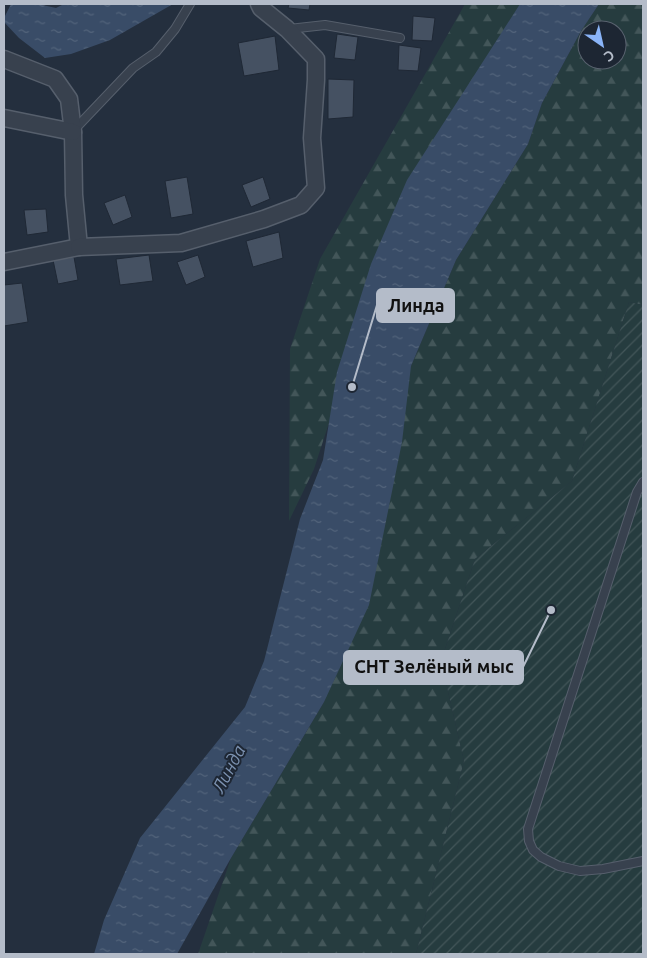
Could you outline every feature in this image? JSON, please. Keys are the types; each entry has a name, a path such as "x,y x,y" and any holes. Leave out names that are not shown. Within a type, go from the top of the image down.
{"street":[{"path":"4,262 79,247 180,244 264,219 301,205 316,188 312,138 316,59 259,4"},
{"path":"4,58 55,79 68,99 73,132 74,196 79,247"},
{"path":"4,118 73,132"}],"lane":[{"path":"73,132 133,68 156,52 175,29 190,4"},
{"path":"287,29 325,25 400,38"},
{"path":"643,482 637,492 528,829 529,841 533,850 541,857 559,866 580,871 603,869 643,861"}],"green space":[{"path":"465,4 531,4 350,358 314,469 289,521 290,349 320,259"},
{"path":"599,4 643,4 643,305 629,302 572,481 475,559 441,661 464,761 416,954 198,954 231,858 324,702 411,366 456,260 528,144 542,103 577,38 577,70 627,70 627,20 588,20"},
{"path":"629,302 643,305 643,954 416,954 464,761 441,661 475,559 572,481"}],"water":[{"path":"11,4 38,4 56,8 64,4 173,4 110,40 71,54 45,58 19,38 4,22"},
{"path":"520,4 599,4 588,20 577,20 577,38 542,103 528,144 456,260 411,366 402,442 369,605 324,702 231,858 177,954 94,954 104,920 140,838 245,707 264,661 300,519 323,460 337,372 371,264 407,180"}],"building":[{"path":"289,4 310,4 309,10 288,8"},
{"path":"413,16 435,18 432,41 412,40"},
{"path":"337,34 358,37 355,60 334,58"},
{"path":"275,36 279,70 244,76 238,43"},
{"path":"399,45 421,48 418,71 398,70"},
{"path":"328,79 354,80 353,117 328,119"},
{"path":"187,177 193,214 171,218 165,181"},
{"path":"263,177 270,199 251,207 242,185"},
{"path":"125,195 132,217 113,225 104,203"},
{"path":"46,209 48,232 27,235 24,210"},
{"path":"279,232 283,258 253,267 246,241"},
{"path":"149,255 153,281 120,285 116,259"},
{"path":"198,255 205,277 186,285 177,262"},
{"path":"74,257 78,280 58,284 53,260"},
{"path":"22,283 28,322 4,326 4,285"}],"place":[{"name":"Линда","path":"352,387"},
{"name":"СНТ Зелёный мыс","path":"551,610"}]}
